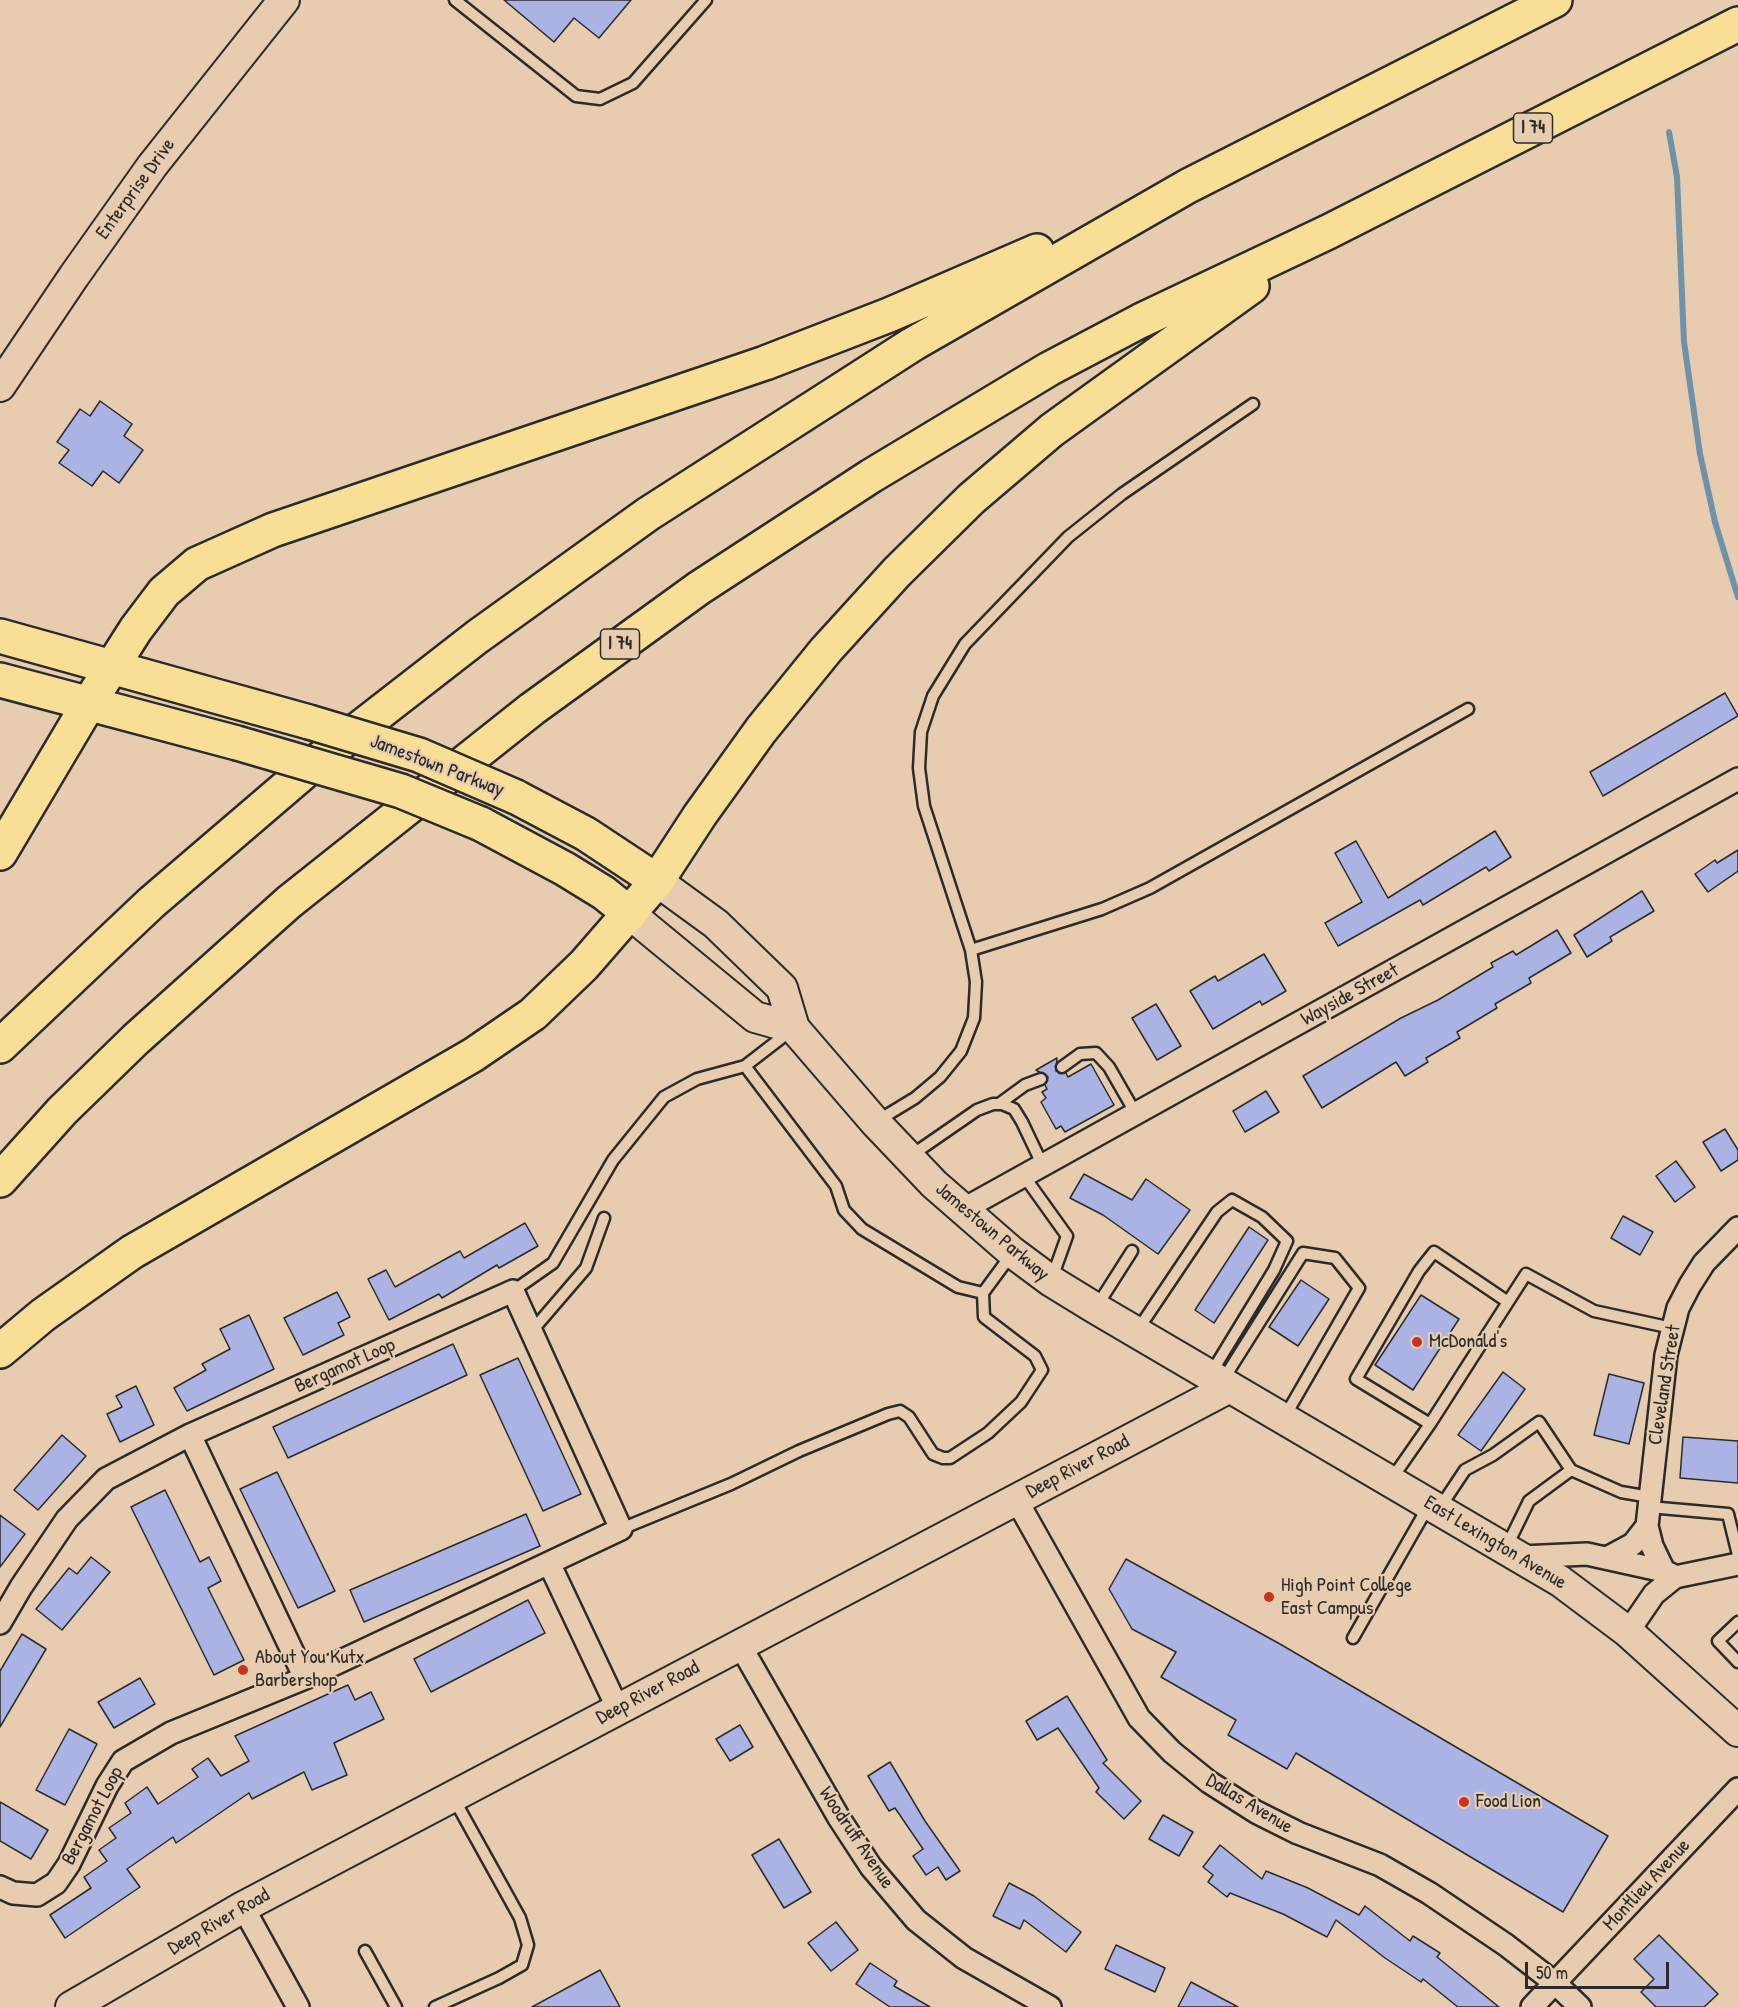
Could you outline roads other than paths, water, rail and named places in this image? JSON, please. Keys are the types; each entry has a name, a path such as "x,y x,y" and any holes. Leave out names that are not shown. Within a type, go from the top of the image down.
{"main road":[{"path":"0,1046 142,910 231,833 393,702 561,574 648,514 823,399 913,344 1188,186 1555,0"},
{"name":"I 74","path":"0,1180 63,1111 136,1039 237,947 377,829 614,648 785,531 980,410 1140,321 1328,232 1738,24"},
{"path":"0,853 89,703 164,592 196,564 224,549 829,339 1188,186"},
{"path":"0,1352 43,1315 132,1252 505,1035 559,991 657,881 730,772 793,690 861,611 934,534 1010,465 1095,397 1328,232"},
{"name":"Jamestown Parkway","path":"0,636 276,712 419,755 516,797 586,834 657,881"},
{"name":"Jamestown Parkway","path":"0,680 237,743 401,791 481,824 565,869 604,893 630,914"}],"street":[{"name":"Enterprise Drive","path":"0,386 152,166 284,0"},
{"name":"Wayside Street","path":"962,1210 1738,779"},
{"name":"Jamestown Parkway","path":"657,881 716,924 782,988 794,1028 908,1158 962,1210 1051,1281 1220,1382"},
{"name":"Jamestown Parkway","path":"630,914 755,1017 794,1028"},
{"name":"Cleveland Street","path":"1669,1574 1652,1546 1649,1510 1666,1355 1672,1328 1686,1292 1704,1263 1738,1228"},
{"path":"513,1291 621,1529"},
{"name":"Bergamot Loop","path":"0,1623 21,1587 67,1519 106,1479 190,1436 513,1291"},
{"name":"East Lexington Avenue","path":"1220,1382 1560,1581 1628,1632 1738,1731"},
{"name":"Deep River Road","path":"71,2007 243,1907 1016,1499 1220,1382"},
{"path":"190,1436 305,1678"},
{"name":"Dallas Avenue","path":"1016,1499 1139,1718 1172,1752 1209,1782 1256,1812 1298,1833 1380,1865 1429,1893 1555,1983 1580,2007"},
{"path":"1608,1558 1633,1544 1649,1510"},
{"name":"Bergamot Loop","path":"0,1887 13,1893 37,1895 56,1883 69,1864 107,1786 123,1761 171,1733 305,1678 621,1529"},
{"path":"1513,1553 1587,1554 1669,1574 1738,1564"},
{"path":"549,1563 618,1709"},
{"path":"1628,1632 1669,1574"},
{"name":"Woodruff Avenue","path":"740,1645 839,1818 871,1867 909,1911 964,1958 1050,2007"},
{"name":"Montlieu Avenue","path":"1532,2007 1738,1789"},
{"path":"243,1907 298,2007"}],"lane":[{"path":"454,0 576,96 600,99 633,83 706,0"},
{"path":"875,1122 932,1084 961,1051 974,1018 975,982 971,950 924,806 921,787 919,768 921,732 933,696 965,644 1068,537 1122,494 1253,404"},
{"path":"971,950 1102,909 1150,888 1468,709"},
{"path":"513,1291 553,1263 613,1160 664,1096 697,1079 745,1066 794,1028"},
{"path":"1062,1066 1080,1054 1096,1053 1109,1067 1136,1114"},
{"path":"745,1066 836,1186 844,1210 862,1229 958,1287 983,1293 1012,1252"},
{"path":"908,1158 977,1110 999,1104 1025,1085 1041,1079"},
{"path":"999,1104 1014,1109 1043,1166"},
{"path":"1024,1176 1067,1236 1051,1281"},
{"path":"1137,1331 1217,1212 1232,1200 1262,1217 1287,1241 1220,1382"},
{"path":"531,1332 586,1268 604,1218"},
{"path":"1095,1308 1132,1251"},
{"path":"1430,1424 1356,1379 1419,1271 1434,1251 1508,1302"},
{"path":"1220,1382 1303,1253 1335,1258 1359,1288 1284,1418"},
{"path":"1391,1480 1430,1424 1526,1274 1594,1311 1672,1328"},
{"name":"Bergamot Loop","path":"621,1529 731,1484 799,1451 900,1411 909,1417 933,1454 950,1458 988,1433 1021,1402 1042,1370 1035,1356 984,1317 983,1293"},
{"path":"1353,1638 1434,1507 1465,1470 1494,1455 1539,1422 1571,1470 1621,1492 1649,1510 1728,1514 1738,1555"},
{"path":"1513,1553 1529,1501 1571,1470"},
{"path":"1737,1624 1718,1641 1738,1662"},
{"path":"435,2007 522,1965 528,1945 520,1918 453,1796"},
{"path":"365,1951 396,2007"}],"waterway":[{"path":"1669,132 1677,177 1684,342 1700,454 1715,522 1738,597"}],"place":[{"name":"McDonald's","path":"1417,1342"},
{"name":"High Point College East Campus","path":"1269,1597"},
{"name":"About You Kutx Barbershop","path":"243,1670"},
{"name":"Food Lion","path":"1464,1802"}]}
